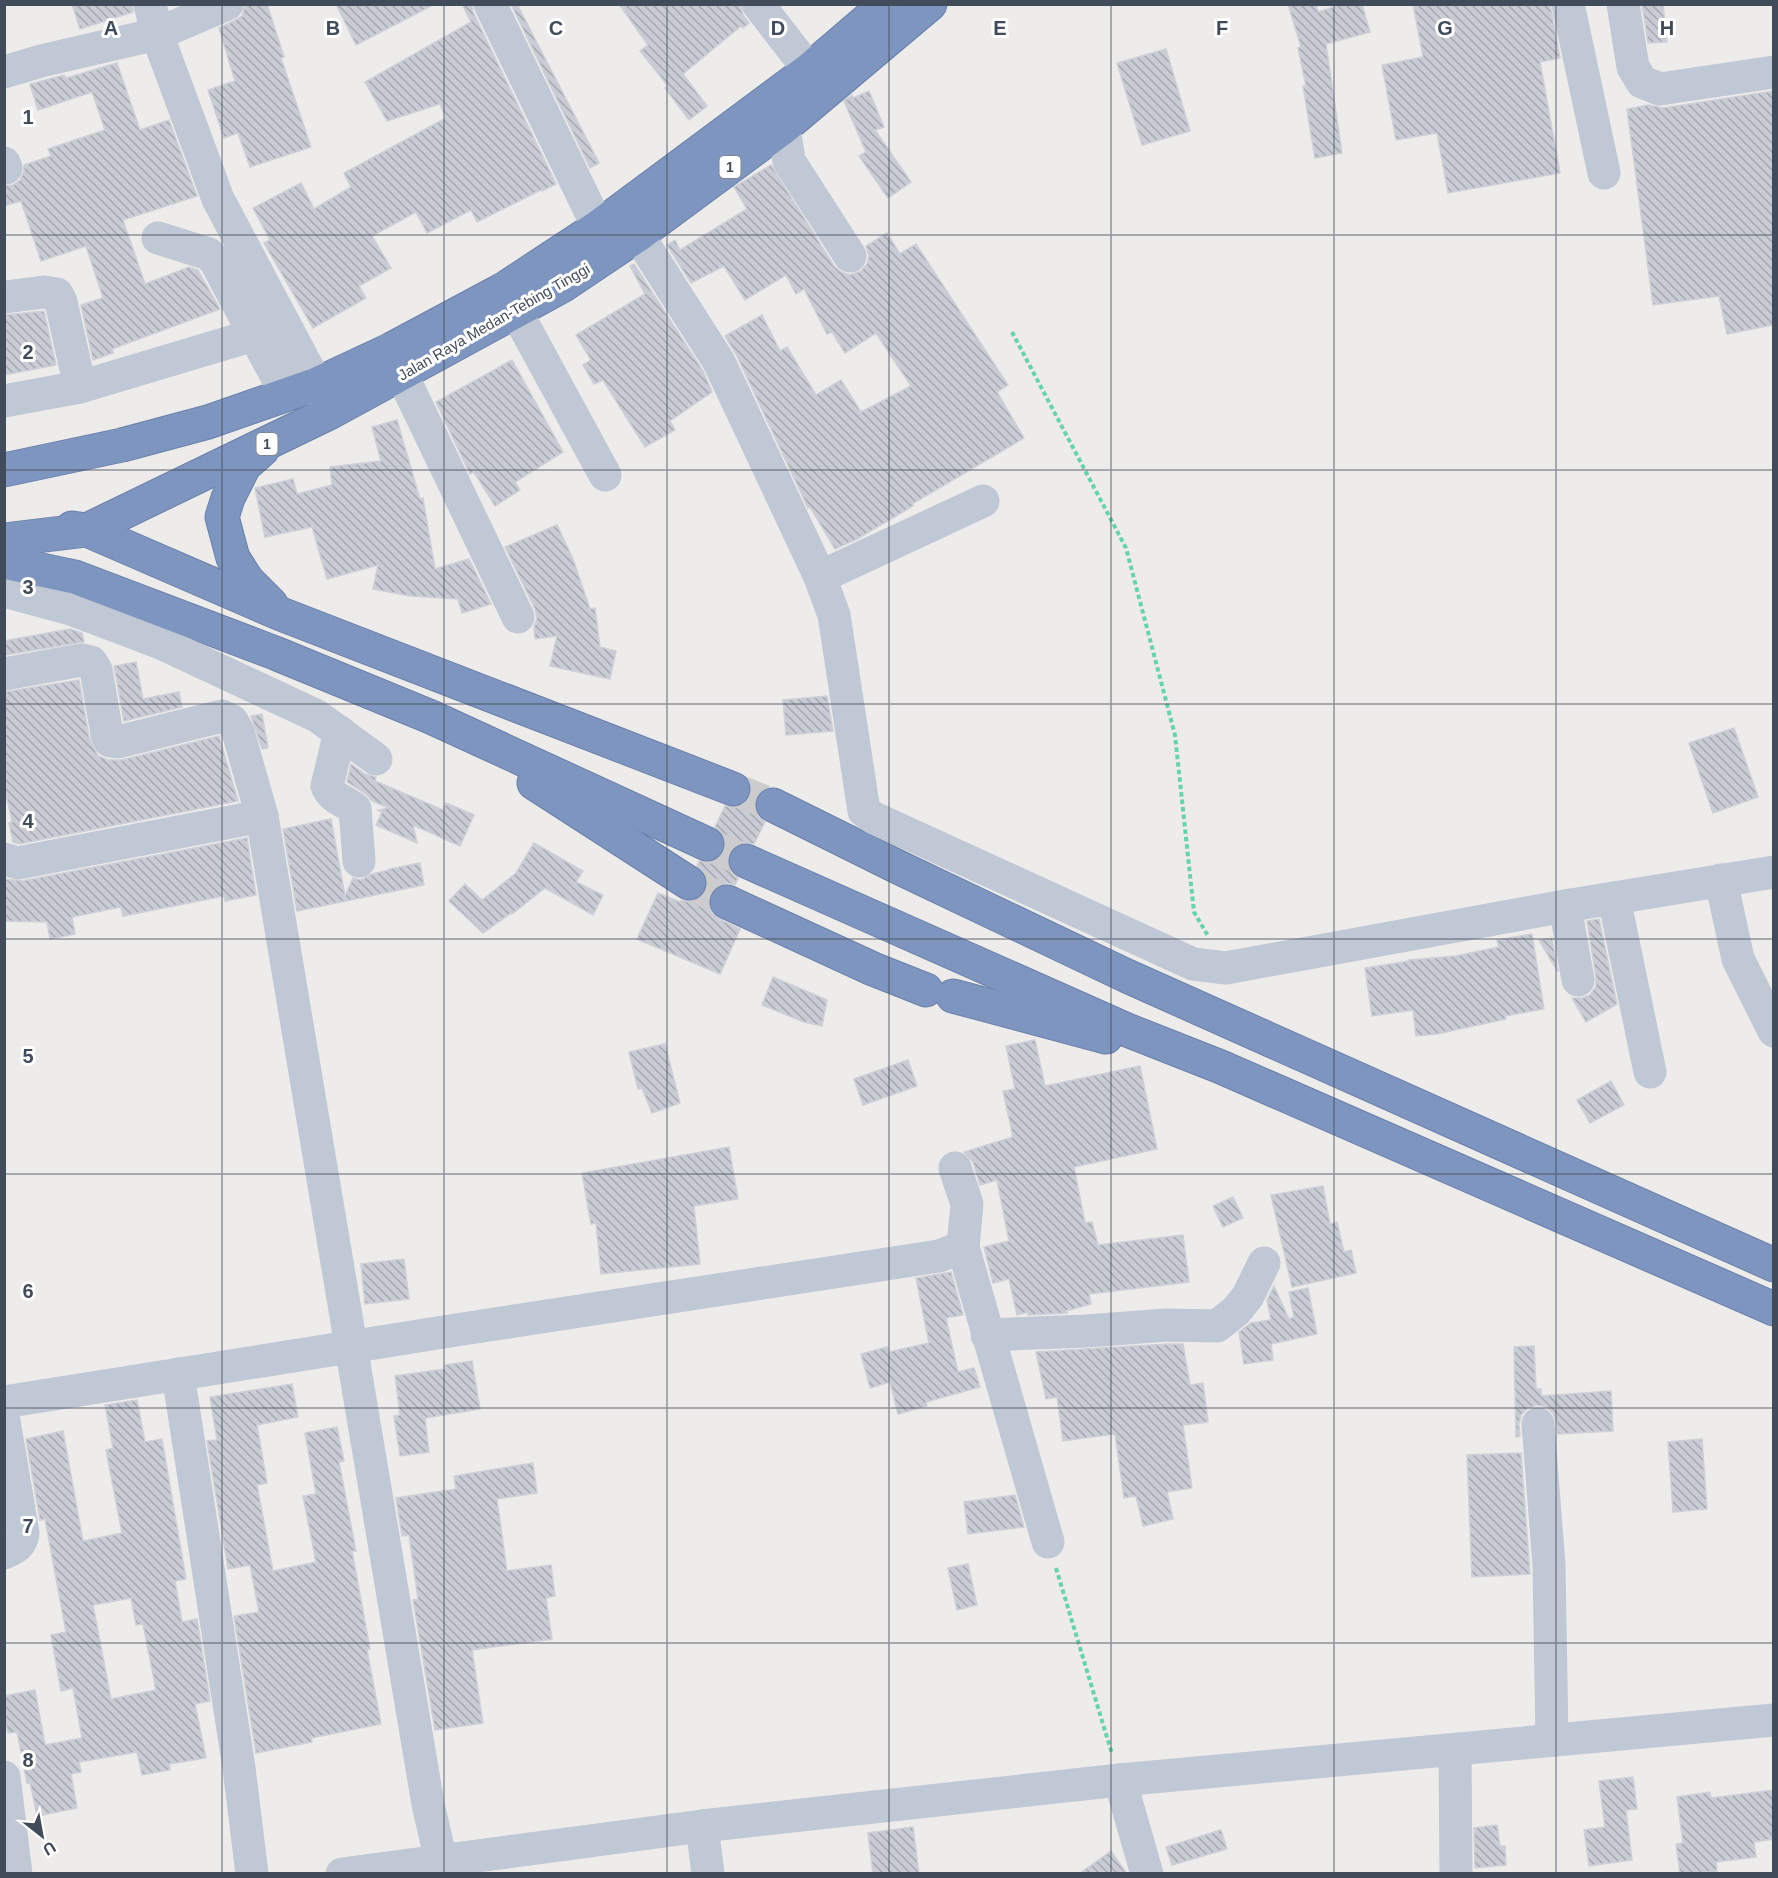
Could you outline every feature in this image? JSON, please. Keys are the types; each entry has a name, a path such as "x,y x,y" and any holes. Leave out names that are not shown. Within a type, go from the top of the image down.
{"highway":[{"name":"Jalan Raya Medan-Tebing Tinggi","path":"4,540 87,530 331,412 397,362 510,300 598,227 809,70 886,4"},
{"name":"Jalan Raya Medan-Tebing Tinggi","path":"510,300 562,286 638,236 784,127 930,4"},
{"name":"Jalan Raya Medan-Tebing Tinggi","path":"4,470 122,445 208,422 317,384 397,362"},
{"path":"270,442 244,466 228,498 222,517 233,558 247,580 281,614"},
{"path":"4,520 87,530 281,614 733,789"},
{"path":"4,562 75,577 276,653 431,717 707,844"},
{"path":"431,717 689,883"},
{"path":"772,805 1127,976 1773,1265"},
{"path":"746,861 1128,1030 1221,1067 1773,1309"},
{"path":"727,902 873,969 940,993 1221,1067"}],"street":[{"path":"4,72 41,61 154,19 227,4"},
{"path":"490,4 598,227"},
{"path":"758,4 809,70"},
{"path":"1568,4 1604,173"},
{"path":"1623,4 1633,67 1642,82 1660,89 1773,72"},
{"path":"154,19 219,199 331,412"},
{"path":"784,127 789,161 850,256"},
{"path":"638,236 719,362 820,577 834,615 864,811 874,818 1193,964 1226,968 1565,906 1773,872"},
{"path":"158,238 208,254 222,271 286,394"},
{"path":"5,297 44,292 57,294 61,302 80,387"},
{"path":"510,300 605,475"},
{"path":"4,401 80,387 254,335"},
{"path":"397,362 518,617"},
{"path":"820,577 983,501"},
{"path":"4,591 71,609 161,643 317,716 376,759"},
{"path":"4,674 82,660 91,662 96,670 110,741 118,742 222,716 231,721 238,732 262,816 353,1346 428,1804 443,1868"},
{"path":"340,732 327,786 333,797 355,809 359,861"},
{"path":"4,859 18,863 262,816"},
{"path":"1721,880 1738,959 1773,1031"},
{"path":"1614,898 1650,1072"},
{"path":"1565,906 1578,981"},
{"path":"955,1168 967,1204 963,1247 1048,1542"},
{"path":"4,1402 939,1256 963,1247"},
{"path":"987,1335 1167,1325 1217,1326 1236,1311 1248,1296 1264,1263"},
{"path":"178,1374 239,1768 252,1874"},
{"path":"4,1421 23,1533 22,1541 17,1547 4,1553"},
{"path":"1538,1424 1549,1565 1552,1739"},
{"path":"342,1874 443,1868 702,1826 1120,1780 1773,1720"},
{"path":"1455,1750 1456,1874"},
{"path":"4,1777 16,1874"},
{"path":"1120,1780 1147,1874"},
{"path":"702,1826 708,1874"}],"path":[{"path":"1012,332 1126,548 1175,735 1194,912 1226,968"},
{"path":"1048,1542 1120,1780"}],"building":[{"path":"72,4 132,4 133,12 80,29"},
{"path":"245,4 267,4 284,57 281,58 311,147 250,167 238,133 224,138 208,90 235,81 219,28 242,16"},
{"path":"336,4 435,4 356,45"},
{"path":"462,4 472,4 473,12 556,184 477,222 471,210 427,233 416,212 372,236 391,268 359,286 366,298 313,328 264,243 270,240 253,208 301,183 314,209 351,187 344,173 446,118 440,104 387,121 365,82 471,22"},
{"path":"511,4 517,4 599,163 590,168"},
{"path":"619,4 740,4 743,15 749,23 743,28 741,26 683,74 707,106 689,120 665,88 668,86 640,51 648,45"},
{"path":"1288,4 1316,4 1318,12 1343,4 1362,4 1370,32 1326,44 1342,153 1315,158 1303,86 1306,86 1298,48 1301,47"},
{"path":"1413,4 1550,4 1560,58 1540,62 1560,173 1448,193 1437,133 1396,140 1382,65 1423,57"},
{"path":"1642,4 1663,4 1667,42 1648,43"},
{"path":"1166,49 1190,131 1142,145 1117,63"},
{"path":"117,63 140,130 169,120 197,196 123,220 145,284 189,267 198,270 220,309 112,349 113,353 93,360 81,305 103,298 86,246 41,261 21,201 4,206 4,186 13,185 20,180 24,165 51,156 48,149 105,130 92,92 38,110 30,84 64,75 66,78"},
{"path":"869,91 884,127 875,130 911,182 888,198 859,156 866,152 844,101 852,95 853,98"},
{"path":"1773,91 1773,325 1727,334 1719,296 1653,305 1627,109 1649,105 1663,108"},
{"path":"771,165 834,266 841,272 850,275 861,271 867,264 869,256 866,246 887,233 900,254 916,244 1008,385 997,392 1024,438 857,539 835,549 810,507 808,508 736,354 725,336 762,315 780,351 787,347 816,395 841,380 861,412 911,386 876,333 845,353 832,332 827,334 804,289 796,294 786,275 745,300 724,266 691,283 667,245 675,240 680,250 747,209 734,187"},
{"path":"634,264 703,371 712,392 670,421 675,430 645,447 603,380 594,384 583,365 591,360 576,335 645,294 630,266"},
{"path":"44,311 56,365 4,375 4,315"},
{"path":"512,360 563,452 515,482 520,490 495,506 474,472 470,474 436,402"},
{"path":"397,420 420,499 423,498 435,569 469,559 491,604 462,613 458,599 410,596 373,589 378,565 327,579 312,527 265,537 255,488 293,479 297,494 332,485 330,467 381,461 372,427"},
{"path":"557,525 573,559 590,609 595,608 600,647 616,651 610,679 550,666 557,636 535,639 534,627 537,618 535,609 505,547"},
{"path":"70,629 82,633 84,642 4,655 4,641"},
{"path":"136,662 143,699 179,692 182,707 124,721 114,666"},
{"path":"79,680 89,737 98,756 108,760 122,760 219,736 238,801 19,844 13,842 9,823 12,822 4,785 4,692"},
{"path":"827,696 833,731 786,735 783,700"},
{"path":"262,714 268,748 262,749 251,716"},
{"path":"1734,728 1758,797 1713,813 1689,743"},
{"path":"351,764 365,774 376,777 375,781 443,810 446,803 474,815 460,846 413,825 417,843 376,825 382,812 378,810 389,808 372,801 366,794 347,782"},
{"path":"751,795 756,797 754,806 757,815 765,822 754,844 743,842 729,853 728,864 731,872 738,878 735,885 726,883 717,886 710,895 708,904 712,913 719,919 740,929 720,974 637,939 658,893 680,902 681,900 689,902 697,900 704,894 708,885 706,875 697,866 699,861 708,863 717,860 724,852 726,842 722,833 715,827 725,806 736,807 745,803"},
{"path":"331,819 345,896 353,878 361,880 389,869 420,863 424,885 297,911 283,829"},
{"path":"247,838 256,895 225,901 224,896 123,916 121,907 72,917 75,934 50,939 47,922 4,921 4,879 22,881"},
{"path":"534,843 583,871 576,882 603,895 593,915 545,888 483,933 449,901 465,884 482,900 516,873"},
{"path":"1599,919 1617,1004 1586,1022 1572,998 1590,995 1596,986 1587,921"},
{"path":"1532,934 1544,1009 1505,1016 1506,1019 1437,1034 1416,1036 1413,1010 1372,1016 1365,968 1409,960 1456,956 1499,947 1497,940"},
{"path":"1552,938 1558,972 1539,940"},
{"path":"773,977 827,1000 822,1026 804,1022 762,1005"},
{"path":"1035,1040 1045,1086 1140,1066 1157,1149 1074,1167 1085,1223 1092,1222 1098,1245 1183,1235 1189,1282 1089,1294 1091,1304 1066,1311 1067,1313 1028,1315 1028,1312 1017,1315 1009,1279 993,1283 984,1247 1009,1241 997,1180 980,1185 973,1162 964,1152 1013,1137 1003,1091 1015,1089 1006,1046"},
{"path":"665,1044 680,1103 652,1113 642,1088 638,1089 629,1052"},
{"path":"908,1060 917,1086 863,1105 854,1079"},
{"path":"1611,1081 1624,1105 1590,1123 1577,1100"},
{"path":"729,1147 738,1199 694,1206 700,1264 601,1274 596,1223 591,1224 582,1173"},
{"path":"1323,1186 1330,1224 1337,1222 1344,1252 1351,1250 1356,1273 1292,1287 1271,1195"},
{"path":"1233,1197 1243,1218 1223,1227 1213,1206"},
{"path":"404,1259 409,1299 365,1304 361,1264"},
{"path":"951,1272 963,1315 946,1318 958,1372 974,1368 980,1387 926,1402 927,1406 898,1414 890,1382 870,1388 861,1354 887,1347 889,1352 929,1343 916,1278"},
{"path":"1274,1286 1289,1319 1294,1317 1289,1292 1308,1288 1317,1334 1271,1344 1273,1360 1244,1364 1239,1332 1251,1323 1271,1320 1267,1300"},
{"path":"1183,1344 1190,1385 1203,1383 1208,1422 1183,1425 1192,1488 1167,1492 1173,1519 1143,1526 1136,1496 1124,1498 1115,1434 1063,1441 1057,1397 1046,1399 1036,1352"},
{"path":"1534,1346 1536,1389 1541,1389 1541,1396 1611,1391 1613,1431 1558,1434 1553,1413 1546,1407 1537,1405 1528,1408 1521,1415 1520,1436 1516,1437 1514,1347"},
{"path":"472,1361 480,1409 425,1418 429,1452 400,1456 394,1416 400,1415 395,1376 445,1369 445,1365"},
{"path":"292,1384 298,1417 257,1425 267,1483 257,1485 273,1571 316,1562 303,1496 316,1494 305,1433 337,1427 344,1461 339,1462 356,1551 352,1551 381,1724 311,1738 312,1742 256,1753 234,1616 259,1612 250,1565 228,1569 207,1441 217,1440 210,1397"},
{"path":"137,1400 145,1442 162,1439 186,1579 175,1581 182,1622 197,1619 210,1701 195,1704 206,1758 169,1764 170,1770 142,1775 137,1752 79,1762 81,1772 71,1774 77,1808 37,1816 30,1782 27,1783 17,1732 8,1733 4,1718 4,1696 35,1690 45,1745 82,1738 73,1688 61,1691 51,1635 66,1632 45,1519 40,1520 26,1439 63,1431 83,1541 122,1533 106,1450 113,1448 105,1405","holes":["131,1598 136,1625 143,1624 156,1690 111,1699 93,1605"]},
{"path":"1702,1439 1707,1509 1673,1512 1668,1442"},
{"path":"1521,1453 1530,1574 1472,1577 1467,1455"},
{"path":"533,1463 537,1493 497,1499 507,1571 551,1565 555,1596 546,1598 552,1639 472,1650 483,1723 435,1730 413,1600 418,1599 409,1535 402,1536 396,1498 456,1489 454,1476"},
{"path":"1015,1495 1024,1527 968,1534 964,1502"},
{"path":"968,1564 977,1605 957,1610 948,1568"},
{"path":"1633,1777 1637,1809 1626,1810 1632,1860 1589,1866 1584,1830 1605,1827 1599,1781"},
{"path":"1773,1790 1773,1839 1754,1842 1756,1857 1716,1862 1717,1871 1680,1874 1676,1844 1683,1843 1677,1797 1710,1792 1711,1798"},
{"path":"1497,1825 1500,1846 1505,1846 1506,1865 1475,1868 1474,1828"},
{"path":"913,1827 919,1874 873,1874 868,1833"},
{"path":"1221,1830 1227,1849 1172,1865 1166,1847"},
{"path":"1111,1851 1127,1874 1079,1874"}],"tunnel":[{"path":"733,789 773,805"},
{"path":"707,844 746,861"},
{"path":"689,883 727,902"}]}
